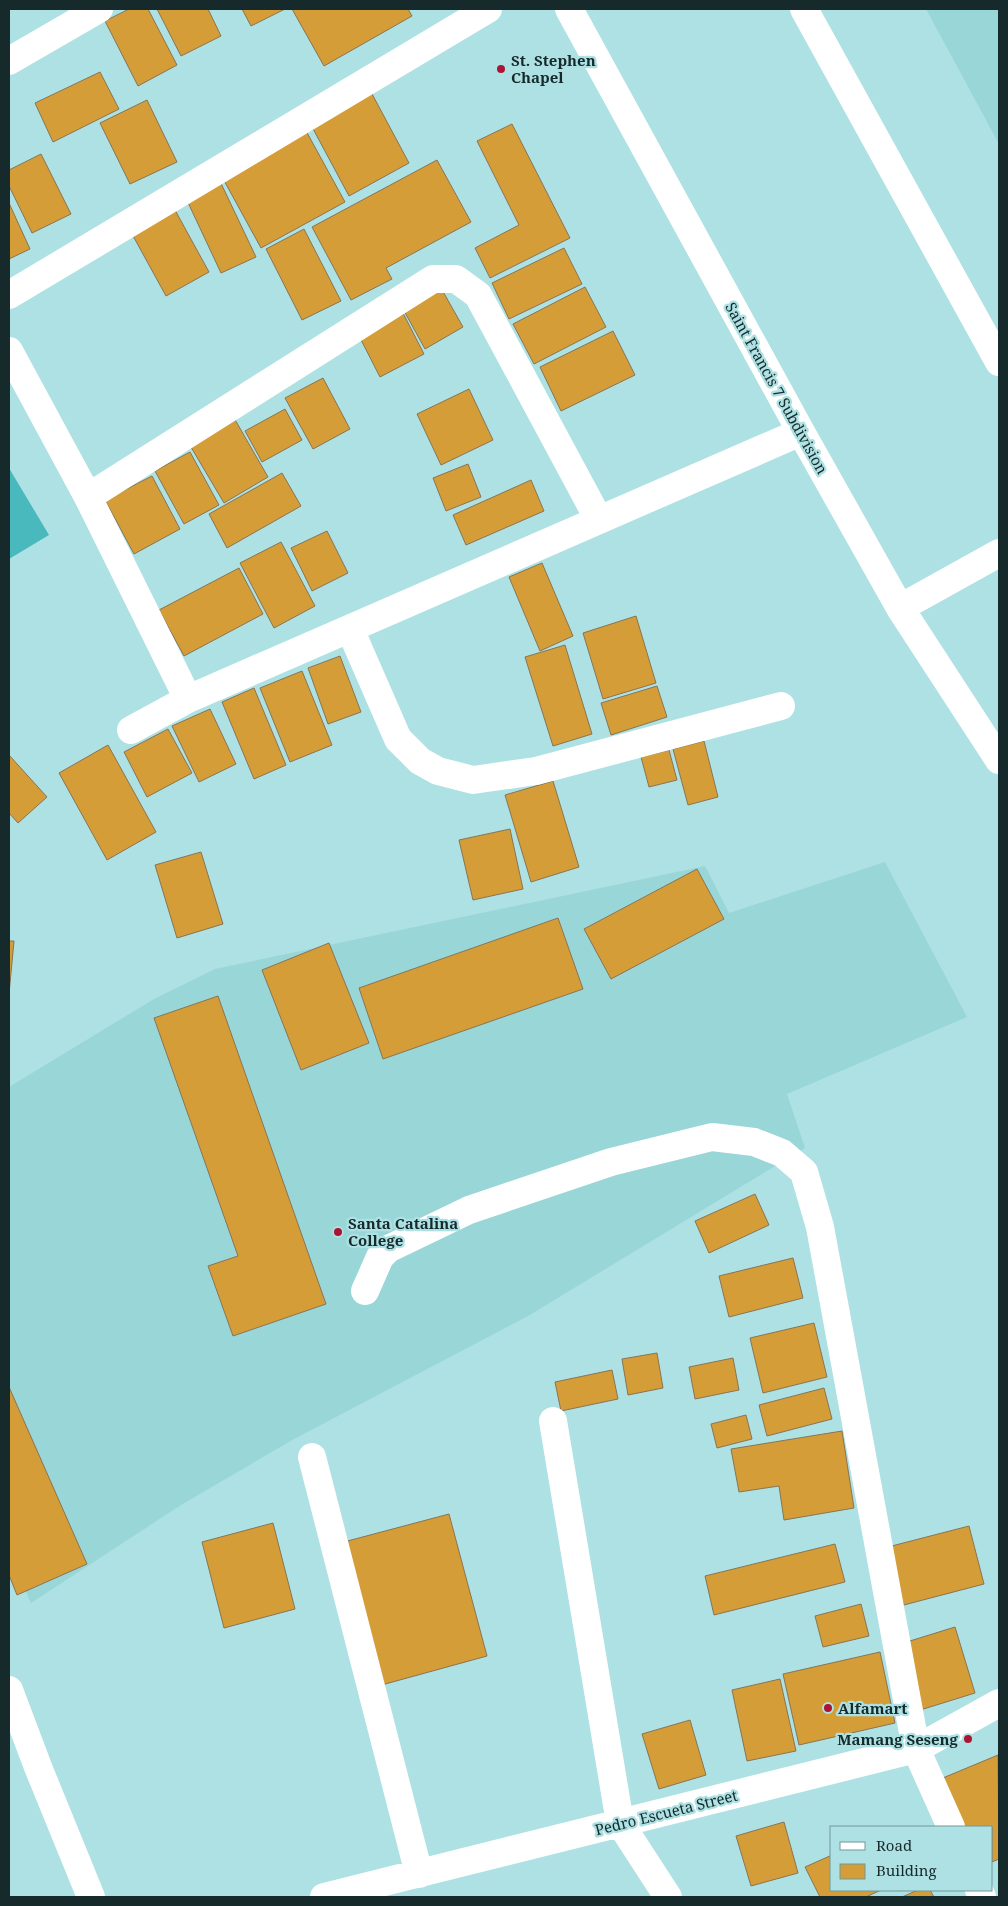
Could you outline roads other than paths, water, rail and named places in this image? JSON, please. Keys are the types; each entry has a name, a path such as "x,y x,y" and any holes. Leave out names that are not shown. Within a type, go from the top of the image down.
{"street":[{"path":"9,61 99,9"},
{"path":"9,296 488,9"},
{"name":"Saint Francis 7 Subdivision","path":"569,9 801,432 900,608 999,760"},
{"path":"804,9 999,362"},
{"path":"88,497 433,279 456,278 478,295 599,520"},
{"path":"9,350 88,497 188,699"},
{"path":"131,730 188,699 801,432"},
{"path":"900,608 999,554"},
{"path":"350,629 398,739 420,761 438,771 473,780 536,771 781,706"},
{"path":"365,1291 380,1257 388,1248 469,1210 601,1165 712,1137 754,1142 782,1153 804,1172 820,1226 916,1749 951,1826"},
{"path":"552,1421 620,1823 668,1897"},
{"path":"312,1457 419,1874"},
{"path":"9,1690 91,1897"},
{"name":"Pedro Escueta Street","path":"324,1897 916,1749 999,1704"}],"place":[{"name":"St. Stephen Chapel","path":"501,69"},
{"name":"Santa Catalina College","path":"338,1232"},
{"name":"Alfamart","path":"828,1708"},
{"name":"Mamang Seseng","path":"968,1739"}]}
